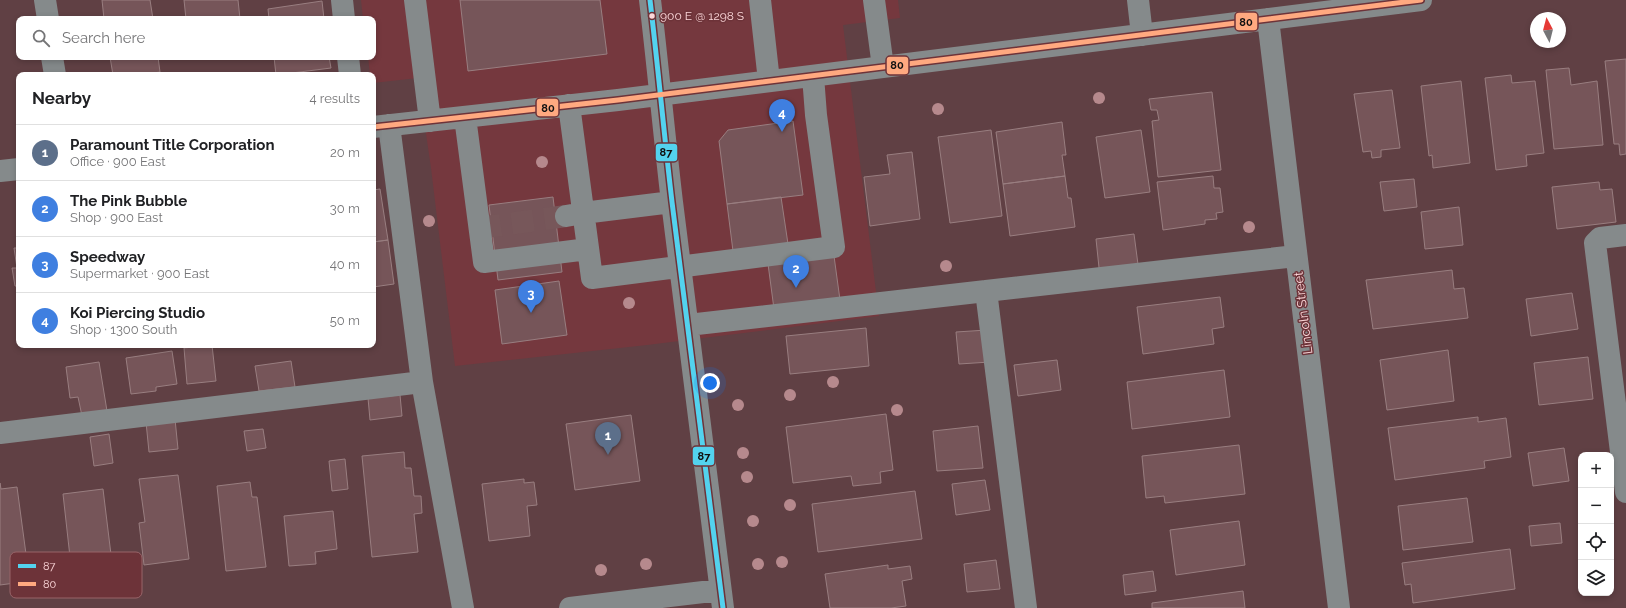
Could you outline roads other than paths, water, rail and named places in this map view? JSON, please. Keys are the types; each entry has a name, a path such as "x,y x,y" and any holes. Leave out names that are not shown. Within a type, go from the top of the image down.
{"street":[{"path":"45,0 48,16"},
{"path":"342,0 344,16"},
{"path":"416,0 430,121"},
{"path":"570,608 721,599 672,202 664,134 662,94 650,0"},
{"path":"760,0 769,81"},
{"path":"874,0 883,67"},
{"path":"1138,0 1142,35"},
{"path":"463,608 422,382 381,126 813,76 1422,0"},
{"name":"Lincoln Street","path":"1268,19 1338,608"},
{"path":"52,60 54,72"},
{"path":"348,60 350,72"},
{"path":"569,105 574,214 588,249 592,278 834,247 816,115 813,76"},
{"path":"465,117 484,262 588,249"},
{"path":"0,171 16,169"},
{"path":"574,214 672,202"},
{"path":"1626,235 1600,238 1595,243 1626,492"},
{"path":"688,325 1296,256"},
{"path":"986,291 1026,608"},
{"path":"0,433 422,382"}],"tunnel":[{"path":"479,228 566,216"}],"place":[{"name":"900 E @ 1298 S","path":"652,16"},
{"name":"Koi Piercing Studio","path":"782,132"},
{"name":"The Pink Bubble","path":"796,288"},
{"name":"Speedway","path":"531,313"},
{"name":"Paramount Title Corporation","path":"608,455"}]}
